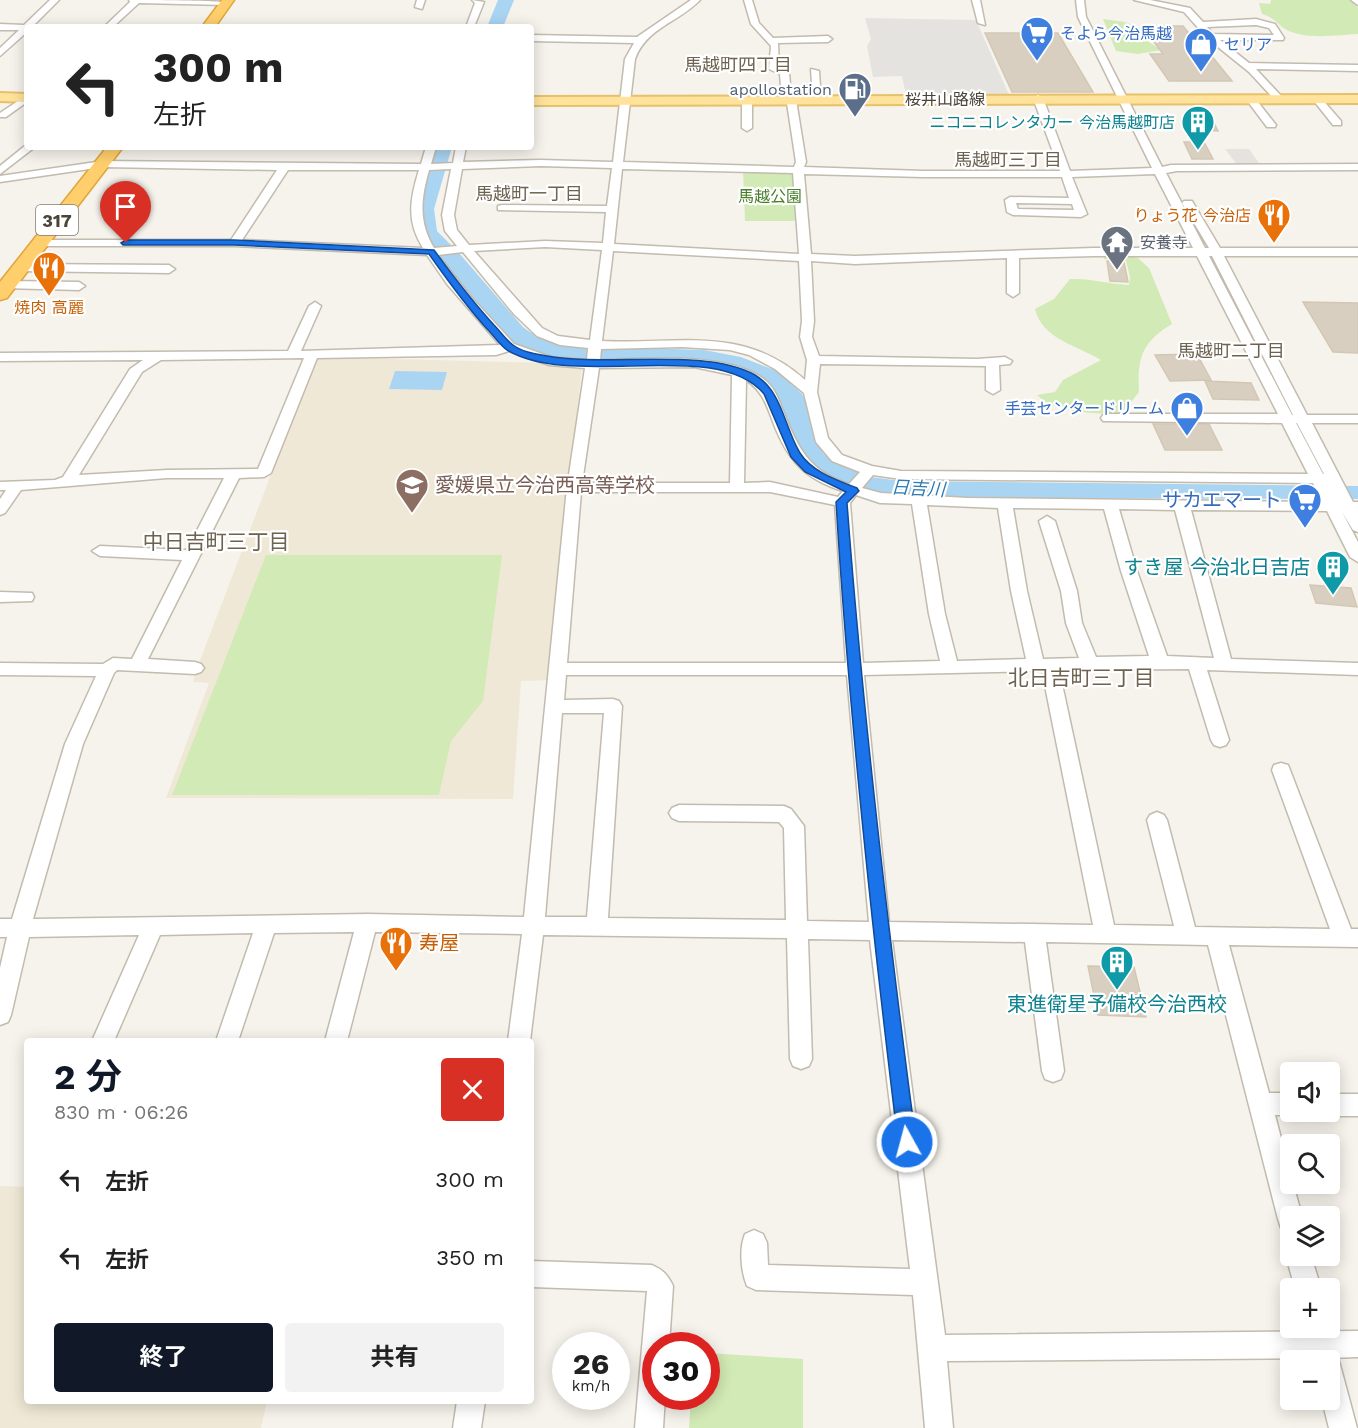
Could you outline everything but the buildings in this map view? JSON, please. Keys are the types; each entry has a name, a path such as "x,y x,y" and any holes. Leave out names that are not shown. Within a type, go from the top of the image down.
{"highway":[{"path":"209,24 226,2"},
{"name":"317","path":"3,290 113,150"}],"main road":[{"path":"0,97 24,98"},
{"name":"桜井山路線","path":"534,101 1358,99"}],"street":[{"path":"31,24 55,0"},
{"path":"111,24 135,0 226,2"},
{"path":"471,24 480,2 477,0"},
{"path":"519,1038 534,926 573,488 600,314 630,59 633,47 640,36 696,0"},
{"path":"748,0 755,24 776,46 774,69 784,72 801,162 798,169 805,258 808,321 806,337 814,360 810,392 821,439 837,458 869,470 901,475 1325,479"},
{"path":"975,0 982,23"},
{"path":"1080,0 1082,17 1122,99 1287,419 1358,527"},
{"path":"1089,0 1091,16 1302,419 1325,479"},
{"path":"1138,0 1187,10 1211,37 1248,66 1279,99"},
{"path":"1187,10 1195,0"},
{"path":"1201,26 1256,22 1272,27 1280,38 1211,37"},
{"path":"0,27 24,28"},
{"path":"0,53 24,31"},
{"path":"534,38 638,40"},
{"path":"772,41 828,39"},
{"path":"1248,66 1358,69"},
{"path":"814,71 818,100"},
{"path":"1038,98 1081,214 1013,212 1010,200 1076,201"},
{"path":"1251,99 1271,125"},
{"path":"1317,99 1337,123"},
{"path":"3,116 24,100"},
{"path":"747,100 747,128"},
{"path":"0,171 26,150"},
{"path":"430,150 415,207 416,226 422,240 468,302 509,347 549,361 718,345 747,351 775,364 810,392"},
{"path":"460,150 455,166 448,215 452,231 530,324 546,336 564,341 594,355 694,363 746,375 761,384 769,393 795,454 809,469 850,494"},
{"path":"0,179 30,177 84,165 103,164 426,167 540,164 923,174 1066,174 1172,169 1358,166"},
{"path":"234,243 284,167"},
{"path":"502,208 611,209"},
{"path":"39,243 234,243 432,252 545,244 855,260 1200,251 1358,252"},
{"path":"709,269 714,252"},
{"path":"1013,255 1013,293"},
{"path":"20,268 169,269"},
{"path":"3,290 78,286"},
{"path":"293,354 315,306"},
{"path":"0,357 496,351 509,347"},
{"path":"0,486 56,484 69,480 167,474 264,473 312,354"},
{"path":"69,480 137,369 160,356"},
{"path":"814,360 999,362 993,390"},
{"path":"746,375 775,364"},
{"path":"736,487 746,375"},
{"path":"1107,418 1358,419"},
{"path":"869,470 850,494 856,669 880,932 933,1348 939,1428"},
{"path":"137,665 233,474"},
{"path":"0,510 16,486"},
{"path":"573,488 770,487 919,501 1343,507"},
{"path":"919,501 933,594 950,666"},
{"path":"1005,503 1019,591 1043,664 1105,934"},
{"path":"1110,504 1129,571 1160,662"},
{"path":"1182,505 1224,664"},
{"path":"1343,507 1358,557"},
{"path":"1047,521 1069,591 1074,623 1090,663"},
{"path":"100,551 192,555"},
{"path":"0,597 26,597"},
{"path":"558,669 856,669 1160,662 1358,669"},
{"path":"1196,663 1220,740"},
{"path":"0,1015 10,928 74,744 107,670 113,664 195,668"},
{"path":"0,669 107,670"},
{"path":"554,707 613,706 597,927"},
{"path":"10,928 366,923 1351,938 1281,770"},
{"path":"679,813 784,814 794,826 801,1059"},
{"path":"1157,820 1187,935"},
{"path":"337,1038 366,923"},
{"path":"228,1038 267,924"},
{"path":"104,1038 153,926"},
{"path":"1034,934 1053,1071"},
{"path":"1216,936 1286,1206"},
{"path":"1260,1104 1280,1104"},
{"path":"1340,1105 1358,1105"},
{"path":"754,1243 756,1278 925,1282"},
{"path":"534,1274 652,1278 660,1286 649,1428"},
{"path":"933,1348 1358,1344"},
{"path":"467,1428 471,1404"},
{"path":"1339,1410 1343,1428"}],"shaded area":[{"path":"865,18 976,20 1009,95 906,95 902,76 873,77 867,46 871,39"},
{"path":"1225,149 1249,149 1261,166 1238,166"},
{"name":"愛媛県立今治西高等学校","path":"316,357 582,364 551,680 521,681 513,799 166,798 209,683 193,682 199,663"},
{"path":"0,1186 24,1187 24,1404 266,1404 261,1428 0,1428"}],"green space":[{"path":"1271,0 1351,0 1358,8 1358,34 1309,36 1290,31 1262,14 1259,3 1270,4"},
{"path":"1103,19 1125,22 1140,28 1140,36 1161,50 1138,54 1116,51"},
{"name":"馬越公園","path":"743,169 794,171 797,221 745,221"},
{"path":"1123,255 1138,258 1149,268 1172,324 1148,344 1139,370 1139,392 1121,415 1077,411 1055,406 1037,395 1055,392 1063,380 1101,360 1053,335 1045,328 1035,309 1054,299 1070,279 1129,285 1130,277 1126,261 1104,259 1104,256"},
{"path":"266,555 502,555 483,701 451,741 439,795 172,795"},
{"path":"720,1354 803,1359 803,1428 689,1428 690,1410 720,1410"}],"water":[{"path":"433,150 451,150 434,209 437,231 523,327 541,338 569,346 600,349 608,347 704,350 741,357 777,371 802,394 808,405 814,436 824,454 871,477 901,481 1358,486 1358,499 895,497 846,485 826,475 805,459 796,446 782,405 772,389 738,369 603,362 599,359 553,360 520,347 509,340 424,237 418,210"},
{"path":"395,371 447,372 442,390 389,389"}],"waterway":[{"name":"日吉川","path":"496,24 506,0"}],"place":[{"name":"そよら今治馬越","path":"1037,62"},
{"name":"セリア","path":"1201,73"},
{"name":"apollostation","path":"855,118"},
{"name":"ニコニコレンタカー 今治馬越町店","path":"1198,151"},
{"name":"りょう花 今治店","path":"1274,244"},
{"name":"安養寺","path":"1117,271"},
{"name":"焼肉 高麗","path":"49,297"},
{"name":"手芸センタードリーム","path":"1187,437"},
{"name":"愛媛県立今治西高等学校","path":"412,514"},
{"name":"サカエマート","path":"1305,529"},
{"name":"すき屋 今治北日吉店","path":"1333,596"},
{"name":"寿屋","path":"396,972"},
{"name":"東進衛星予備校今治西校","path":"1117,991"}],"district":[{"name":"馬越町四丁目","path":"738,64"},
{"name":"馬越町三丁目","path":"1008,159"},
{"name":"馬越町一丁目","path":"529,193"},
{"name":"馬越町二丁目","path":"1231,350"},
{"name":"中日吉町三丁目","path":"216,541"},
{"name":"北日吉町三丁目","path":"1081,677"}],"route":[{"path":"126,243 234,243 431,252 468,302 509,347 528,356 572,364 694,363 716,366 749,376 769,393 795,454 809,469 831,483 853,491 842,502 847,586 880,932 907,1142"}]}
